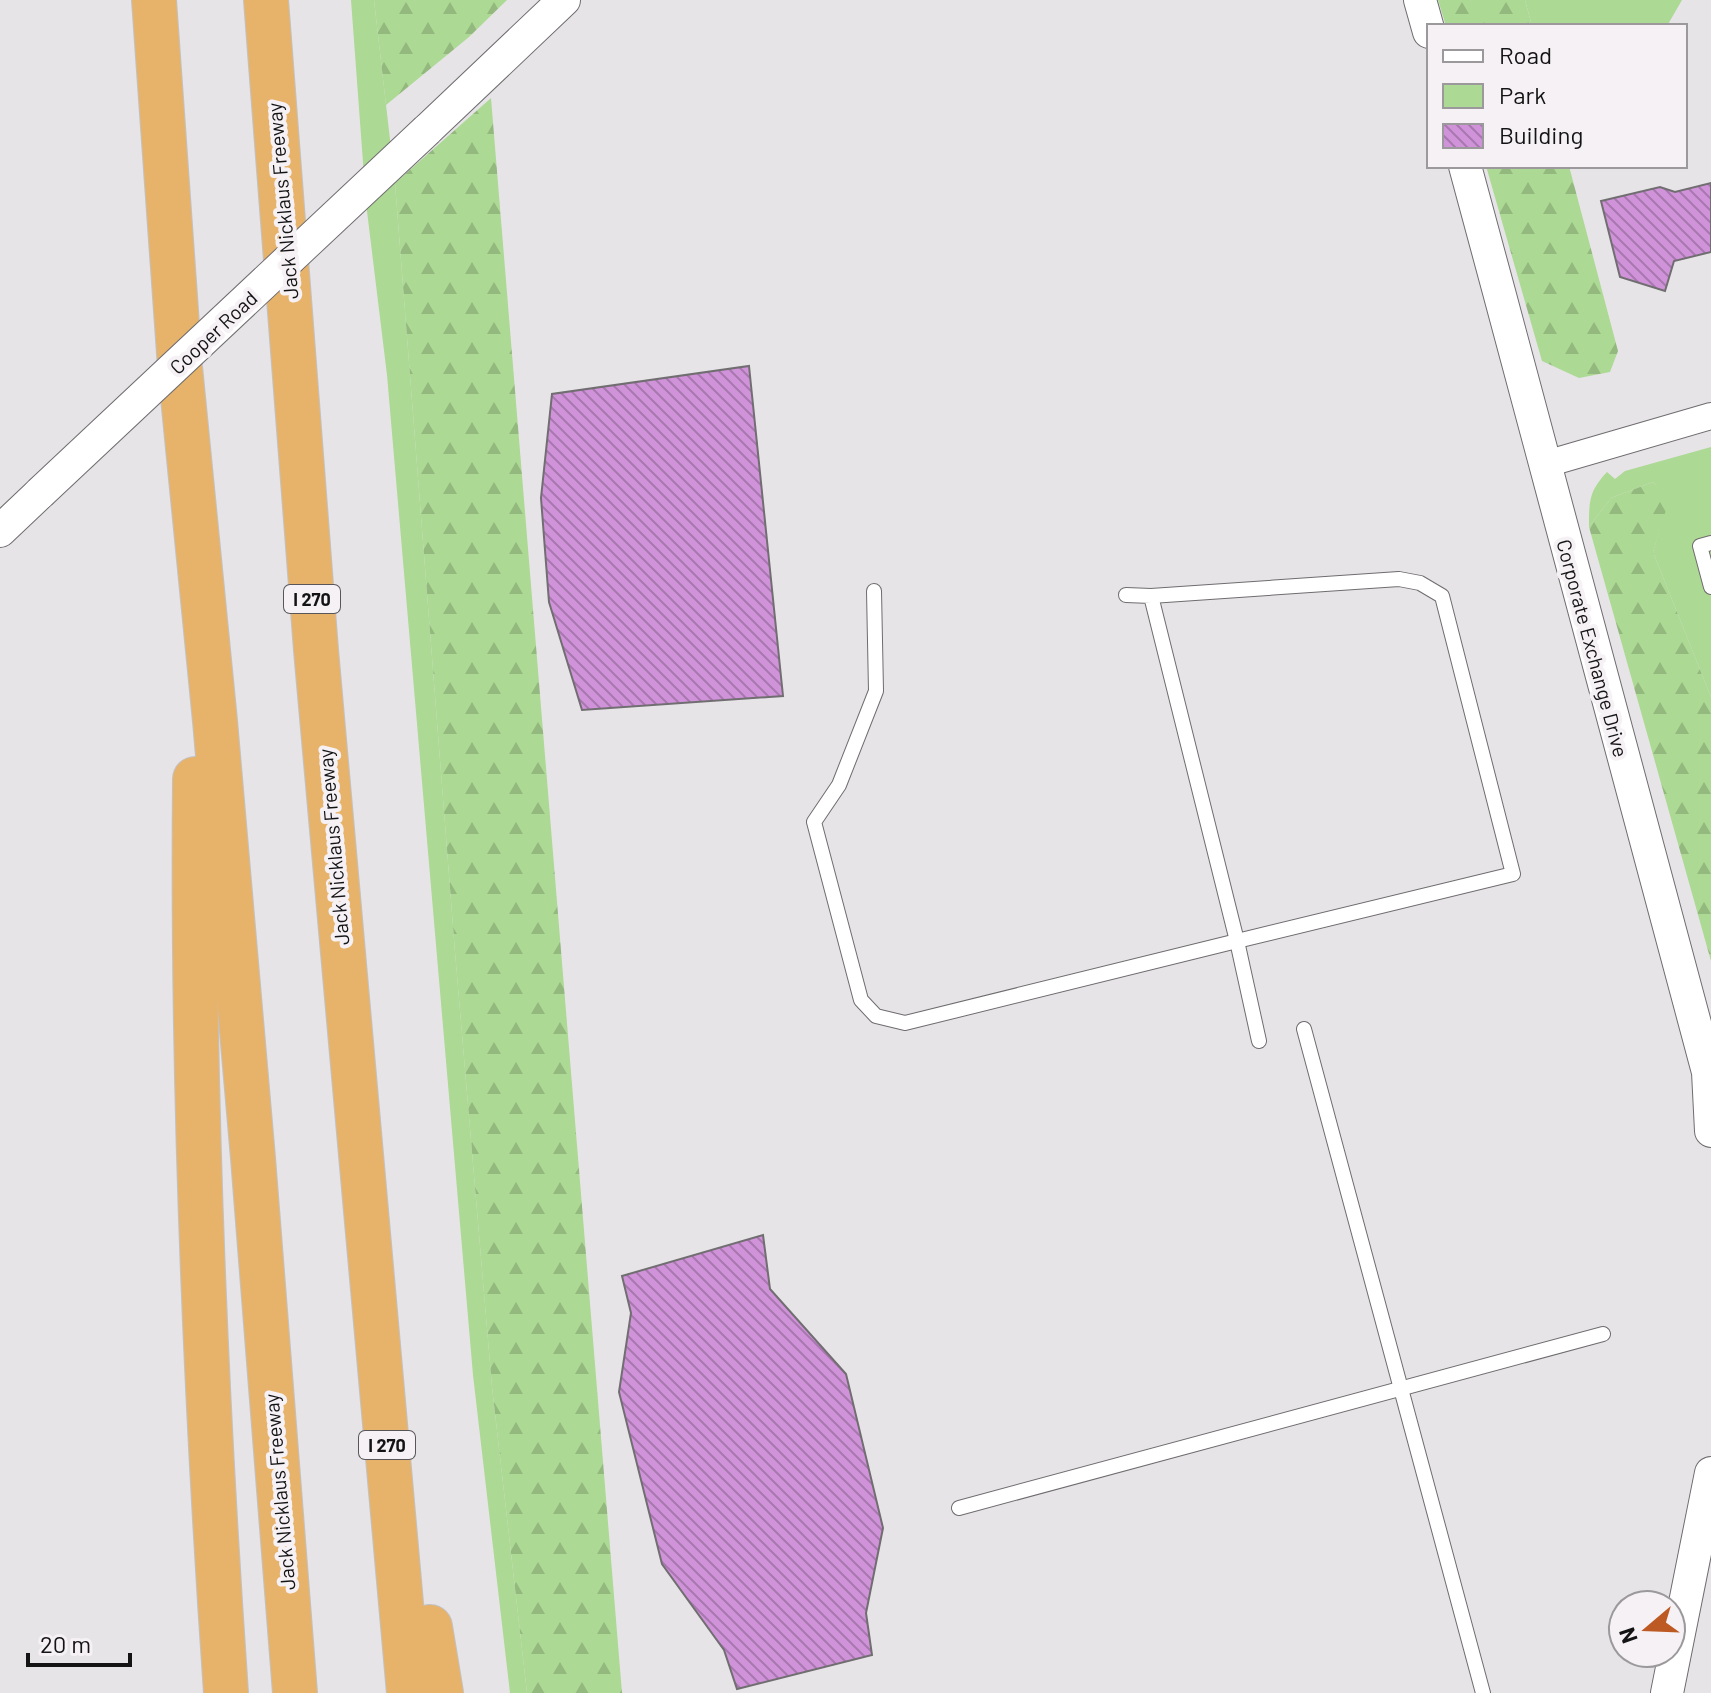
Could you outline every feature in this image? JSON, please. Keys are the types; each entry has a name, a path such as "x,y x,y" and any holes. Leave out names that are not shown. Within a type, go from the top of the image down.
{"highway":[{"name":"Jack Nicklaus Freeway","path":"154,0 180,367 249,1111 295,1693"},
{"name":"Jack Nicklaus Freeway","path":"266,0 316,650 409,1693"},
{"path":"197,544 193,925 207,1351 226,1693"},
{"path":"364,1197 441,1693"}],"street":[{"name":"Cooper Road","path":"0,531 564,0"},
{"path":"1420,0 1427,25"},
{"name":"Corporate Exchange Drive","path":"1466,168 1708,1072 1711,1131"},
{"path":"1546,464 1711,416"},
{"path":"1667,1693 1711,1473"}],"lane":[{"path":"1711,543 1700,546 1711,587"},
{"path":"874,591 876,691 839,785 814,822 861,1000 876,1016 905,1023 1513,874 1442,596 1420,583 1399,579 1151,596 1126,595"},
{"path":"1151,596 1259,1041"},
{"path":"1304,1029 1483,1693"},
{"path":"959,1508 1603,1334"}],"green space":[{"path":"351,0 374,0 395,183 492,1387 527,1693 510,1693 473,1375 387,375 366,203"},
{"path":"374,0 507,0 469,37 386,105"},
{"path":"1438,0 1525,0 1531,24 1445,24"},
{"path":"1525,0 1682,0 1668,24 1531,24"},
{"path":"491,98 622,1693 527,1693 492,1387 455,952 395,183"},
{"path":"1487,168 1570,168 1618,351 1610,372 1579,378 1542,361"},
{"path":"1711,447 1711,697 1653,552 1669,497 1653,482 1611,498 1589,527 1589,510 1591,497 1607,472 1615,479 1625,471"},
{"path":"1653,482 1670,497 1653,552 1711,697 1711,961 1589,527 1611,498"}],"building":[{"path":"1711,183 1711,252 1674,261 1665,291 1620,277 1601,201 1660,187 1675,192"},
{"path":"749,366 783,696 582,710 549,602 541,498 552,394"},
{"path":"763,1235 770,1289 846,1374 883,1528 866,1613 872,1655 737,1689 724,1650 662,1564 619,1392 631,1313 622,1276"}]}
